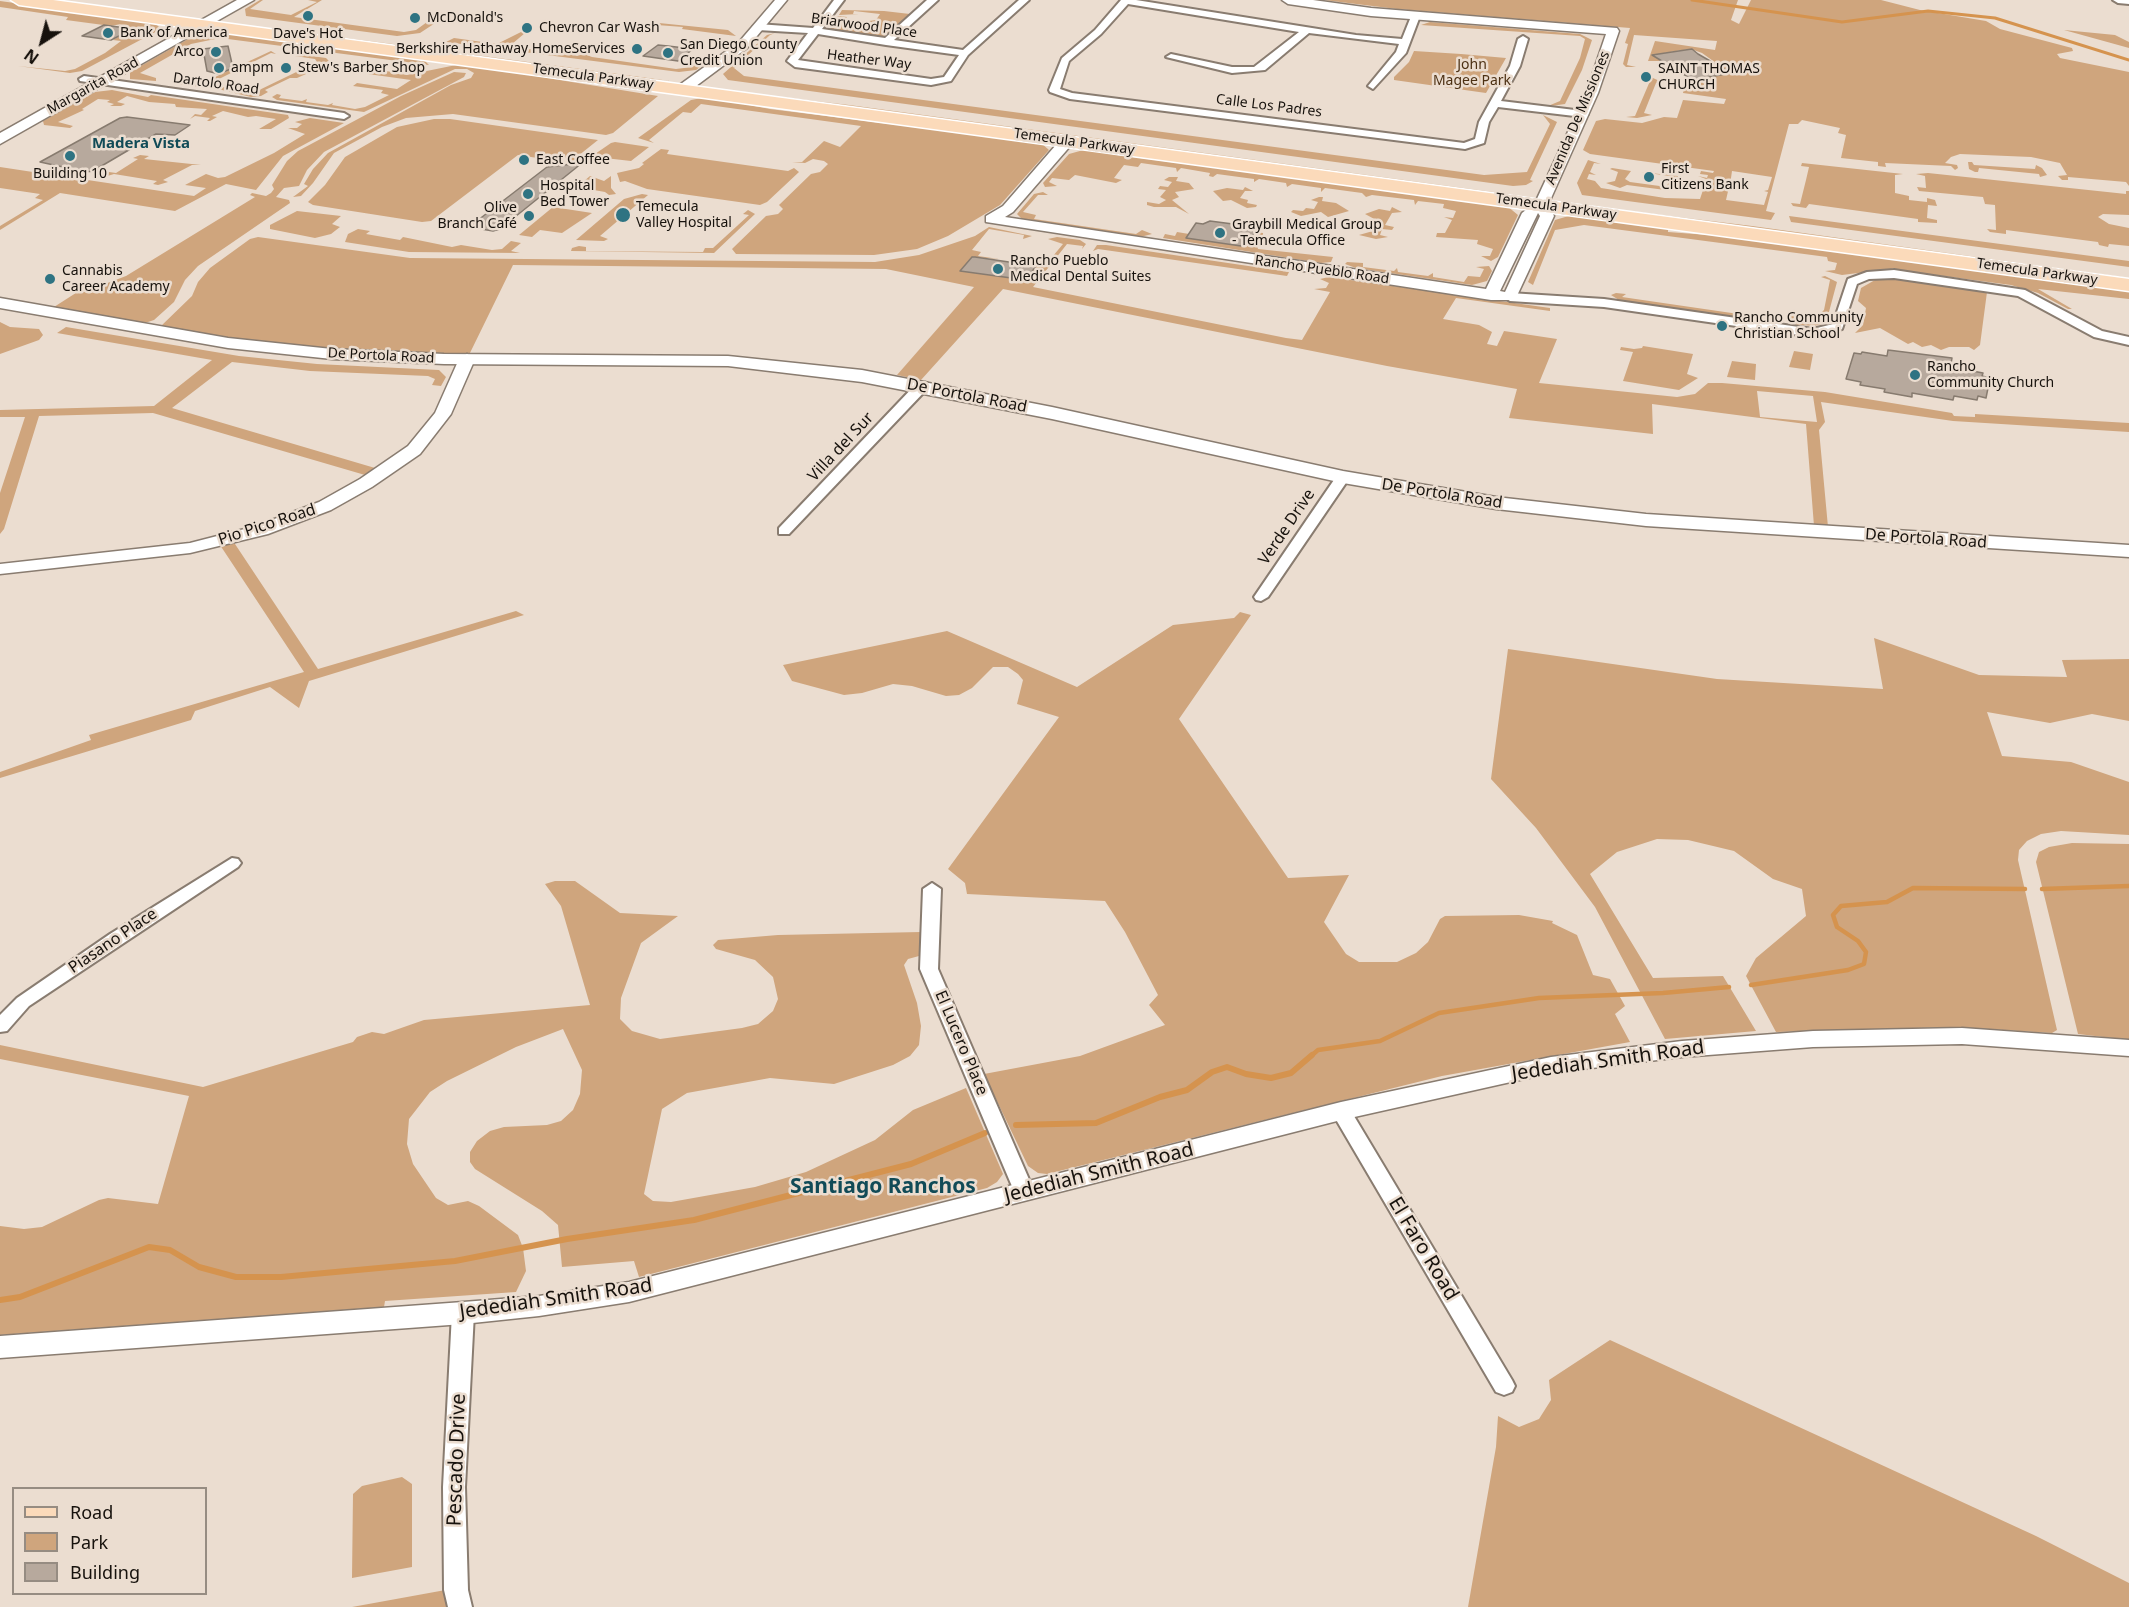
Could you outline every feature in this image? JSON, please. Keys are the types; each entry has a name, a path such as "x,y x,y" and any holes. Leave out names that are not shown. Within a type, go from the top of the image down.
{"main road":[{"name":"Temecula Parkway","path":"19,0 184,22 218,16 1067,141 2129,273"},
{"name":"Temecula Parkway","path":"96,0 201,19 1544,200 2129,285"},
{"name":"Margarita Road","path":"0,139 101,82 201,19 223,0"},
{"path":"218,16 247,0"},
{"name":"Margarita Road","path":"0,127 184,22"},
{"name":"De Portola Road","path":"0,303 144,329 300,351 465,363"},
{"path":"8,314 43,316 129,332 144,329"},
{"name":"De Portola Road","path":"8,314 266,357 365,365 728,361 862,376 922,386 1343,477 1496,503 1646,520 1990,544 2129,551"}],"street":[{"path":"689,85 743,45 781,0"},
{"path":"817,32 839,0"},
{"path":"886,42 933,0"},
{"path":"965,53 1024,0"},
{"path":"1288,0 1415,16 1406,42 1394,64 1373,86"},
{"path":"2118,0 2129,1"},
{"path":"1126,1 1356,38 1406,42"},
{"name":"Calle Los Padres","path":"1126,1 1091,39 1065,60 1054,90 1070,96 1455,145 1475,144 1480,141 1484,122 1493,103"},
{"name":"Avenida De Missiones","path":"1415,16 1613,31 1583,114 1544,200 1529,213 1491,294"},
{"name":"Briarwood Place","path":"758,27 817,32 965,53"},
{"path":"1171,57 1232,70 1261,68 1307,30"},
{"name":"Heather Way","path":"817,32 792,58 792,62 798,65 931,82 947,79 965,53"},
{"path":"1523,39 1515,66 1493,103 1583,114"},
{"name":"Dartolo Road","path":"84,79 344,116"},
{"name":"Rancho Pueblo Road","path":"1067,141 1008,209 991,219 1510,297"},
{"name":"Avenida De Missiones","path":"1510,297 1547,216 1544,200"},
{"path":"1510,297 1604,303 1813,333 1838,326 1852,282 1867,276 1894,274 2021,292 2097,334 2129,341"},
{"name":"Pio Pico Road","path":"0,569 190,548 262,530 325,507 366,483 414,450 443,414 465,363"},
{"name":"Villa del Sur","path":"784,531 922,386"},
{"name":"Verde Drive","path":"1261,597 1343,477"},
{"name":"Piasano Place","path":"0,1026 23,1002 232,863"},
{"name":"El Lucero Place","path":"932,889 929,969 1024,1191"},
{"name":"Jedediah Smith Road","path":"0,1347 463,1313 539,1306 629,1292 1341,1112 1551,1065 1682,1049 1779,1041 1962,1036 2129,1048"},
{"name":"El Faro Road","path":"1341,1112 1504,1386"},
{"name":"Pescado Drive","path":"460,1607 456,1590 454,1486 463,1313"}],"green space":[{"path":"263,0 250,9 291,15 317,2 308,0 322,0 294,17 404,32 416,30 441,12 452,12 420,33 397,36 246,16 245,9"},
{"path":"1324,0 1738,0 1731,20 1739,24 1751,0 1881,0 1920,10 1986,21 2000,29 2072,48 2073,51 2057,54 2060,58 2129,72 2129,186 2126,182 2068,177 2068,180 2062,180 2058,176 2067,175 2060,163 2031,157 1960,154 1951,157 1945,163 1957,165 1958,168 1955,170 1951,166 1885,163 1886,167 1878,166 1878,162 1841,158 1846,135 1838,133 1840,128 1802,120 1798,124 1789,124 1766,211 1775,213 1771,220 1582,195 1577,183 1588,160 1601,164 1594,163 1590,172 1596,175 1589,174 1587,179 1595,181 1601,188 1665,198 1700,199 1703,190 1695,187 1703,188 1706,179 1698,176 1707,178 1708,175 1700,174 1701,171 1713,173 1714,171 1590,154 1583,150 1596,121 1605,119 1642,123 1664,117 1677,118 1683,100 1724,104 1726,99 1683,93 1686,76 1693,80 1730,73 1702,53 1691,49 1676,51 1653,55 1662,61 1648,61 1655,41 1715,50 1717,41 1634,35 1627,65 1636,67 1626,67 1623,64 1628,44 1625,43 1630,28 1397,9","holes":["1732,171 1772,177 1768,190 1764,191 1768,192 1764,205 1726,200 1729,187 1734,186 1730,185"]},
{"path":"0,1 160,23 157,25 161,29 82,71 70,73 18,66 65,71 75,69 105,53 121,41 113,40 132,29 118,27 121,24 111,26 66,20 68,17 0,7"},
{"path":"842,10 910,14 884,36 874,37 830,30 838,16 847,17 845,19 855,23 876,20 880,14 854,11 853,14 859,14 839,15"},
{"path":"649,22 728,30 736,36 682,29 683,27 644,24"},
{"path":"1430,22 1580,34 1592,40 1582,70 1565,104 1548,106 1560,101 1580,58 1585,39 1580,36 1421,25"},
{"path":"227,23 393,44 670,81 539,66"},
{"path":"2064,30 2115,35 2129,42 2129,48"},
{"path":"214,32 424,60 429,65 220,38 191,44 140,73 156,78 156,81 130,79 130,72 197,34"},
{"path":"521,32 525,33 512,44 527,49 561,51 569,48 566,51 577,56 584,54 676,69 692,67 701,60 708,61 696,70 679,72 446,42 454,38 497,44"},
{"path":"775,33 734,68 744,76 1484,175 1527,172 1550,124 1543,115 1557,122 1530,180 1533,181 1526,185 1513,186 728,80 723,74 767,35"},
{"path":"271,51 276,54 271,53 205,86 208,88 172,83 200,84"},
{"name":"John Magee Park","path":"1414,51 1506,58 1486,93 1394,80 1394,77 1409,62"},
{"path":"297,54 326,58 329,61 302,71 306,74 290,78 265,90 268,92 261,96 251,97 218,89 228,86 225,88 251,94 317,62 315,59 295,56"},
{"path":"461,64 658,96 613,133 606,135 453,114 406,118 382,127 334,153 301,196 293,197 308,186 304,184 313,169 328,153 451,85 471,78 474,73 467,69 455,69 364,112 277,100 272,97 277,94 281,95 279,98 302,101 307,99 306,102 328,105 333,103 332,105 355,109 365,107 389,95 381,93 383,90 353,86 357,83 397,89 411,80 368,74 376,69 407,75"},
{"path":"454,72 466,73 464,77 324,152 307,170 299,186 284,188 276,197 289,200 290,203 198,266 185,280 174,302 154,320 142,324 54,307 79,291 84,292 126,276 255,197 250,195 252,193 266,196 274,189 272,185 287,161 298,151 401,96"},
{"path":"1644,74 1664,83 1656,83 1644,113 1652,115 1637,118 1626,117 1635,116 1650,81 1642,79"},
{"path":"712,89 849,105 1515,195 1342,174"},
{"path":"112,90 148,97 151,95 288,115 289,118 271,129 259,129 276,119 248,117 223,111 212,116 217,117 210,121 207,121 210,118 195,116 190,119 195,114 201,115 207,109 176,107 175,104 149,102 127,96 117,102 125,104 121,106 110,106 114,104 107,102 110,100 98,99 82,109 84,110 58,122 73,126 70,128 44,125 43,121 95,92"},
{"path":"707,97 770,109 1041,143 1049,150 1000,205 948,236 917,249 874,255 736,254 732,249 766,216 778,214 783,209 779,205 811,174 820,172 828,164 813,159 805,163 792,162 802,162 824,141 840,147 861,126 701,104 691,113 683,112 649,140 654,143 638,138 691,100"},
{"path":"310,118 344,123 283,156 256,190 226,184 175,211 60,193 0,230 0,226 43,200 35,198 40,194 0,188 0,167 46,174 42,177 54,179 61,176 194,196 206,188 185,185 206,174 218,178 225,177 274,153 305,134 288,128 297,128 302,124 295,122"},
{"path":"434,119 450,119 598,140 578,156 580,160 573,166 566,164 569,162 567,158 556,156 544,159 518,155 431,221 422,222 313,205 308,202 325,185 345,157 397,127"},
{"path":"611,143 649,147 631,161 596,157 595,154"},
{"path":"661,149 669,150 667,154 788,171 794,168 799,172 767,202 760,205 647,189 625,181 620,182 617,173 639,168 644,164 642,163"},
{"path":"1087,149 1117,155 1507,206 1518,215 1498,257 1491,261 1481,256 1490,256 1493,249 1477,244 1478,240 1436,237 1437,233 1445,233 1452,220 1444,217 1453,218 1456,211 1443,208 1444,204 1418,201 1415,205 1414,200 1372,195 1366,197 1362,193 1325,188 1321,192 1321,188 1292,184 1287,187 1286,183 1259,179 1254,182 1254,179 1217,174 1213,177 1209,176 1210,173 1181,168 1177,172 1176,168 1141,163 1138,167 1124,165 1114,178 1122,180 1116,183 1075,175 1069,180 1052,178 1049,182 1057,186 1045,187 1043,183 1069,154"},
{"path":"140,155 149,156 144,159 201,165 192,165 163,180 168,182 158,185 153,184 157,181 114,174 104,177 109,172 116,173 138,159 133,158"},
{"path":"1968,162 1974,165 2035,169 2036,165 2042,168 2047,175 2040,177 2039,174 1979,168 1978,172 1975,172 1969,169"},
{"path":"1802,163 1903,174 1895,175 1895,193 1909,196 1909,200 1927,202 1927,198 1935,200 1937,206 1928,205 1927,218 1937,220 1937,223 1918,222 1918,219 1809,204 1806,208 1793,206 1791,203 1800,204 1809,167 1801,166"},
{"path":"1610,169 1631,171 1625,179 1630,182 1667,187 1670,176 1641,172 1678,176 1673,191 1627,185 1620,188 1606,183 1615,181 1618,172"},
{"path":"1928,173 2126,194 2126,191 2129,191 2129,215 2103,214 2098,217 2109,224 2129,228 2129,246 2109,244 2108,247 2099,245 2098,242 2006,230 2006,234 1990,232 1987,229 1996,230 1995,205 1985,204 1983,197 1919,191 1917,187 1926,188 1925,176 1916,174"},
{"path":"590,176 604,181 611,176 611,188 616,194 609,195 605,192 577,187"},
{"path":"1169,177 1178,177 1176,181 1189,183 1194,189 1175,192 1179,197 1172,200 1189,214 1176,207 1147,205 1147,202 1159,204 1166,200 1160,197 1166,190 1158,189 1160,186 1168,187 1172,182 1164,180"},
{"path":"1245,187 1253,191 1245,191 1240,198 1248,200 1247,203 1257,205 1256,207 1247,208 1231,200 1223,201 1213,191 1227,188 1243,190"},
{"path":"1043,192 1048,195 1038,195 1023,212 1036,215 1034,219 1136,234 1142,230 1152,234 1140,237 1022,219 1017,214 1034,194"},
{"path":"642,194 648,195 600,236 608,239 604,241 576,240 624,199"},
{"path":"1323,197 1322,201 1336,203 1349,211 1328,217 1321,212 1301,216 1291,212 1293,210 1303,211 1306,208 1314,209 1318,202 1311,200"},
{"path":"1571,204 1752,226 2129,278 2061,271"},
{"path":"553,207 592,213 562,233 540,230 532,237 519,235"},
{"path":"1392,207 1402,212 1392,213 1385,225 1394,227 1392,230 1382,229 1380,235 1388,237 1376,239 1359,235 1373,231 1370,223 1378,221 1365,214 1379,209 1390,211"},
{"path":"748,210 755,214 714,253 571,251 572,248 579,246 586,247 586,251 703,252 705,248 713,248 749,215 743,214"},
{"path":"297,211 341,216 332,224 340,227 331,234 315,238 270,229 270,225"},
{"path":"1572,215 1644,224 1668,229 1668,232 1735,237 2129,290 2129,299 2038,289 2072,309 2068,309 2038,293 2011,285 1890,269 1842,275 1825,271 1835,270 1837,263 1828,261 1827,257 1584,225 1555,230 1533,285 1528,282 1555,220"},
{"path":"1789,216 2129,261 2129,267 1791,222"},
{"path":"989,227 1032,236 1023,239 1024,235 989,229 972,250 981,252 978,256 999,259 972,257 960,271 1026,280 1036,266 1012,261 1035,265 1039,261 1048,262 1063,244 1048,239 1057,237 1080,240 1086,244 1082,249 1083,246 1067,244 1033,287 1286,338 1302,340 1330,292 1314,289 1326,288 1329,283 1320,279 1329,277 1550,308 1550,311 1456,298 1443,319 1479,325 1492,332 1487,344 1497,346 1504,331 1557,339 1539,383 1677,397 1695,394 1708,383 1722,383 1825,392 1952,413 1954,416 1975,417 1975,414 2129,423 2129,432 1953,421 1821,402 1825,422 1819,430 1828,527 1814,526 1806,424 1652,404 1653,434 1509,418 1517,389 1387,366 1003,289 921,380 897,375 974,287 886,269 513,265 468,357 383,355 243,341 161,326 192,296 198,282 210,268 250,239 258,237 410,258 875,262 919,255 975,236","holes":["1757,391 1813,396 1817,422 1760,417"]},
{"path":"358,229 370,231 366,234 400,240 403,237 452,247 461,245 492,250 502,249 511,241 521,243 511,251 520,253 409,252 345,242 348,234"},
{"path":"1177,232 1189,234 1186,238 1248,242 1255,232 1263,233 1263,237 1256,242 1258,249 1333,257 1331,262 1321,263 1163,238 1165,234 1175,236"},
{"path":"1097,245 1289,272 1287,276 1098,249 1093,251"},
{"path":"1347,262 1363,263 1363,267 1394,271 1397,268 1398,272 1428,276 1433,273 1433,277 1464,282 1468,276 1480,277 1484,269 1476,267 1489,266 1492,271 1487,281 1472,285 1356,268 1345,264"},
{"path":"1825,276 1837,282 1826,323 1814,326 1790,324 1791,316 1814,319 1824,310 1830,280 1821,277"},
{"path":"1875,280 1900,280 1987,292 1980,345 1974,350 1969,347 1949,347 1941,350 1931,345 1922,347 1913,342 1908,344 1880,328 1855,333 1863,325 1866,308 1858,301 1861,288"},
{"path":"1626,294 1622,297 1759,317 1773,315 1777,318 1773,322 1619,300 1611,295"},
{"path":"0,322 10,327 39,329 43,335 39,340 0,354"},
{"path":"66,327 239,356 317,364 439,370 446,377 441,386 432,385 435,379 428,376 310,371 232,362 172,408 375,468 365,475 153,413 39,416 4,529 0,534 0,493 25,417 0,417 0,410 154,406 212,360 57,333"},
{"path":"1643,346 1693,354 1687,374 1698,378 1679,390 1623,381 1633,352 1620,350 1621,347 1634,349"},
{"path":"1794,351 1813,354 1810,370 1789,367"},
{"path":"1732,361 1756,364 1755,380 1727,377"},
{"path":"233,541 318,669 516,611 524,615 309,681 299,708 270,687 195,711 191,720 0,778 0,772 91,740 89,735 304,672 220,545"},
{"path":"1240,612 1251,615 1179,719 1288,878 1349,875 1324,922 1346,954 1359,962 1397,962 1416,953 1428,942 1440,919 1445,916 1519,915 1553,921 1552,923 1577,935 1593,975 1610,979 1625,1006 1615,1014 1630,1042 1442,1076 1047,1174 1038,1173 1028,1166 984,1074 1080,1056 1165,1025 1149,1005 1158,995 1125,932 1105,901 967,894 965,883 948,869 1059,717 1017,704 1023,680 1008,667 993,667 972,688 959,695 946,696 912,686 893,684 862,693 844,695 792,681 783,665 947,631 1077,687 1173,625 1234,618"},
{"path":"1874,638 1979,675 2067,677 2062,660 2129,659 2129,721 2092,714 2050,723 1987,712 2002,756 2071,762 2129,782 2129,835 2061,831 2041,834 2027,841 2019,850 2018,860 2057,1030 2052,1033 1953,1027 1776,1032 1746,976 1756,958 1806,916 1802,889 1773,879 1734,851 1688,840 1657,839 1617,852 1590,874 1653,978 1723,976 1756,1031 1665,1039 1595,907 1536,828 1491,779 1508,649 1717,679 1883,689"},
{"path":"2072,843 2129,844 2129,1040 2078,1034 2036,862 2039,852 2049,847"},
{"path":"555,881 575,881 620,913 678,916 641,943 621,998 620,1019 632,1031 660,1039 742,1028 758,1024 773,1011 778,999 773,977 755,960 716,949 713,945 718,940 778,935 921,932 919,956 908,959 904,965 917,1003 921,1026 919,1045 910,1056 893,1065 834,1084 770,1078 687,1093 662,1109 644,1194 653,1201 671,1202 755,1187 806,1172 875,1140 913,1110 966,1088 1003,1174 997,1182 987,1188 639,1277 634,1261 562,1267 558,1225 542,1211 475,1169 470,1162 470,1152 477,1141 490,1131 504,1127 547,1125 561,1121 573,1110 580,1094 582,1070 563,1029 516,1047 447,1081 430,1092 409,1119 407,1144 413,1164 436,1198 448,1205 468,1201 479,1206 518,1235 523,1248 526,1271 516,1292 385,1301 384,1307 0,1335 0,1226 24,1229 42,1227 108,1198 158,1204 189,1096 0,1059 0,1045 203,1087 353,1042 357,1037 372,1032 384,1034 424,1020 590,1005 561,906 545,884"},
{"path":"1610,1340 2036,1536 2129,1583 2129,1607 1468,1607 1496,1447 1498,1416 1519,1427 1539,1419 1551,1400 1549,1380"},
{"path":"402,1477 412,1484 412,1567 352,1578 353,1494 362,1486"},
{"path":"451,1589 453,1607 352,1607"}],"building":[{"name":"Bank of America","path":"104,25 133,29 111,40 82,36"},
{"name":"San Diego County Credit Union","path":"658,45 693,49 678,61 643,56"},
{"path":"228,46 233,68 219,74 207,71 203,49"},
{"path":"1692,49 1731,73 1693,80 1652,55"},
{"path":"120,118 190,125 175,135 156,134 93,171 86,172 40,162"},
{"name":"Hospital Bed Tower","path":"582,163 500,229 493,231 469,227 547,167"},
{"name":"Graybill Medical Group - Temecula Office","path":"1210,221 1258,228 1248,242 1241,246 1186,238 1196,223 1203,224"},
{"name":"Rancho Pueblo Medical Dental Suites","path":"972,257 1036,266 1026,280 960,271"},
{"name":"Rancho Community Church","path":"1888,350 1952,358 1951,364 1958,365 1957,368 1983,373 1982,376 1990,378 1986,398 1978,396 1977,400 1954,396 1953,400 1912,393 1912,397 1884,392 1885,389 1860,385 1861,382 1846,379 1854,353 1887,356"}],"waterway":[{"path":"1692,0 1842,22 1928,11 1995,18 2129,60"},
{"path":"2042,889 2129,886"},
{"path":"1751,985 1848,970 1864,964 1866,952 1858,941 1837,927 1833,915 1841,906 1887,902 1913,888 2025,889"},
{"path":"1311,1056 1318,1050 1380,1041 1439,1013 1539,998 1663,993 1729,987"},
{"path":"1016,1125 1096,1123 1160,1097 1187,1090 1212,1072 1227,1067 1246,1074 1271,1078 1291,1073 1312,1055"},
{"path":"0,1300 20,1297 149,1247 170,1250 199,1267 236,1277 281,1277 455,1261 567,1239 694,1220 911,1164 985,1133"}],"place":[{"name":"Dave's Hot Chicken","path":"308,16"},
{"name":"McDonald's","path":"415,18"},
{"name":"Chevron Car Wash","path":"527,28"},
{"name":"Bank of America","path":"108,33"},
{"name":"Berkshire Hathaway HomeServices","path":"637,49"},
{"name":"Arco","path":"216,52"},
{"name":"San Diego County Credit Union","path":"668,53"},
{"name":"ampm","path":"219,68"},
{"name":"Stew's Barber Shop","path":"286,68"},
{"name":"SAINT THOMAS CHURCH","path":"1646,77"},
{"name":"Building 10","path":"70,156"},
{"name":"East Coffee","path":"524,160"},
{"name":"First Citizens Bank","path":"1649,177"},
{"name":"Hospital Bed Tower","path":"528,194"},
{"name":"Temecula Valley Hospital","path":"623,215"},
{"name":"Olive Branch Café","path":"529,216"},
{"name":"Graybill Medical Group - Temecula Office","path":"1220,233"},
{"name":"Rancho Pueblo Medical Dental Suites","path":"998,269"},
{"name":"Cannabis Career Academy","path":"50,279"},
{"name":"Rancho Community Christian School","path":"1722,326"},
{"name":"Rancho Community Church","path":"1915,375"}],"district":[{"name":"Madera Vista","path":"141,144"},
{"name":"Santiago Ranchos","path":"883,1187"}]}
